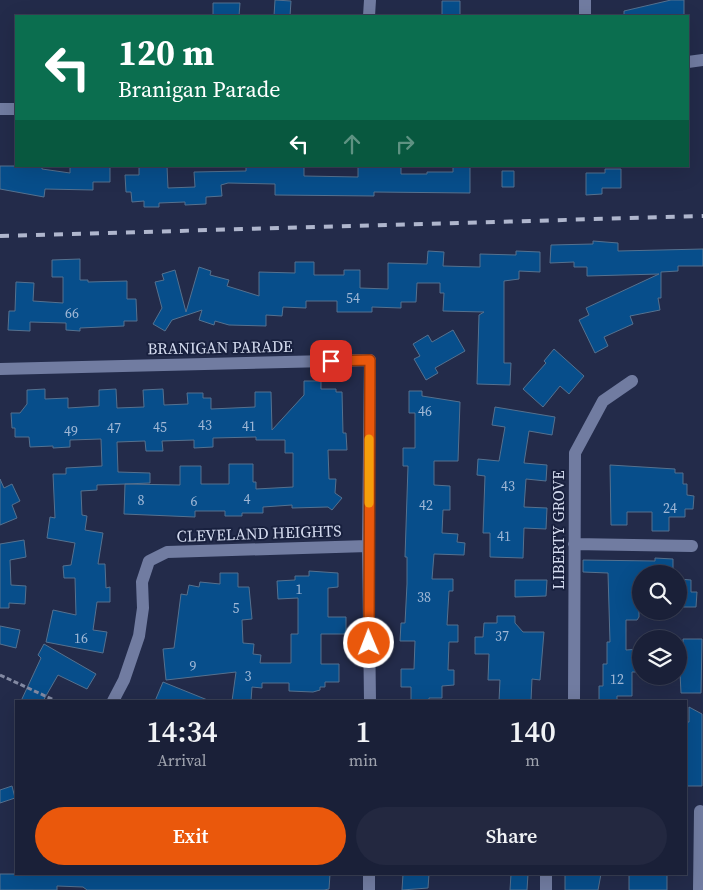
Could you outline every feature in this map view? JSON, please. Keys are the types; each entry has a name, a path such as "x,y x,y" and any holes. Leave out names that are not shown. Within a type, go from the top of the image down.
{"street":[{"path":"369,15 370,0"},
{"path":"585,0 585,15"},
{"path":"689,62 703,60"},
{"path":"0,109 15,109"},
{"name":"BRANIGAN PARADE","path":"0,369 370,360 368,546 370,700"},
{"name":"LIBERTY GROVE","path":"574,700 574,453 603,402 632,381"},
{"path":"574,544 692,546"},
{"name":"CLEVELAND HEIGHTS","path":"114,700 124,680 139,636 143,608 142,582 149,561 167,552 368,546"},
{"path":"687,811 702,811 699,890"},
{"path":"369,875 369,890"},
{"path":"546,875 546,890"}],"path":[{"path":"0,675 54,700"}],"building":[{"path":"275,0 291,1 290,15 274,15"},
{"path":"671,0 684,0 684,15 624,15 624,11"},
{"path":"442,1 460,1 460,15 442,15"},
{"path":"213,3 240,3 239,15 213,15"},
{"path":"0,166 42,167 42,169 70,173 70,167 110,167 110,182 93,182 93,190 45,189 44,197 0,189"},
{"path":"139,167 167,167 168,188 195,187 194,172 246,171 246,167 304,167 304,176 358,177 358,167 401,167 401,174 427,174 427,172 453,172 453,167 470,167 470,193 374,192 374,196 275,195 275,184 228,183 221,185 222,196 206,197 206,204 185,205 185,202 159,203 159,207 144,207 144,201 132,202 131,192 126,192 125,175 139,175"},
{"path":"605,169 621,169 621,188 602,188 602,194 586,195 586,173 605,173"},
{"path":"502,171 514,171 514,187 502,187"},
{"path":"593,241 618,243 618,251 703,249 703,266 678,266 678,271 661,272 661,298 658,298 660,310 630,316 633,324 604,337 608,346 595,353 579,320 589,315 586,308 659,274 587,276 587,267 574,267 574,262 550,263 551,245 593,244"},
{"path":"428,251 444,252 443,266 480,267 480,254 516,255 516,251 540,252 540,272 519,271 519,279 504,281 504,363 511,363 510,385 477,384 479,315 484,312 443,311 444,293 440,293 440,283 417,283 416,302 401,302 401,308 372,307 372,312 337,312 337,301 306,301 306,308 283,307 282,316 266,315 266,326 229,325 215,321 214,325 199,320 202,310 172,320 165,331 153,324 162,308 155,282 164,280 162,274 175,270 186,312 199,267 211,271 210,275 229,280 227,286 259,296 259,272 295,273 295,262 314,262 314,275 344,275 344,270 360,270 360,288 388,289 388,263 427,264"},
{"path":"80,259 80,280 88,280 88,282 127,281 127,299 136,299 137,321 124,321 124,326 80,328 80,331 66,330 66,323 30,322 30,331 8,330 9,311 15,311 16,282 34,283 33,301 63,303 63,277 52,277 52,260"},
{"path":"453,330 465,351 435,368 438,373 426,380 414,359 420,356 413,344 428,335 432,342"},
{"path":"554,349 584,376 569,394 560,386 543,407 523,389 546,363 544,361"},
{"path":"304,381 321,381 321,389 336,389 336,392 342,392 343,433 346,433 347,450 328,450 329,479 336,479 335,493 342,498 332,510 328,507 292,508 292,505 263,507 263,513 242,513 242,516 225,516 225,511 195,511 195,517 124,514 125,484 97,485 97,490 81,491 82,515 87,516 85,530 103,533 98,564 105,564 106,588 110,587 110,602 97,602 93,630 107,632 103,653 46,642 53,610 76,615 75,578 64,578 63,566 71,565 75,543 47,538 50,517 55,518 53,474 66,474 66,468 102,466 101,439 70,440 70,447 30,447 29,437 15,437 11,413 20,413 27,404 27,390 45,389 45,399 68,398 68,408 99,406 99,390 116,389 117,408 144,407 143,390 163,389 164,405 188,404 187,393 203,393 203,398 211,398 211,409 255,407 255,392 271,392 272,430 304,395","holes":["256,437 256,440 285,440 285,453 293,453 293,487 256,489 256,482 253,482 253,464 229,464 229,484 201,484 201,466 180,466 180,485 125,484 150,483 150,473 118,472 117,442 145,441 146,451 163,451 162,441 194,440 194,448 213,447 213,438"]},
{"path":"409,391 422,391 422,396 460,402 458,461 434,461 434,485 450,486 450,510 443,510 442,533 458,534 457,542 465,543 464,555 434,554 432,579 453,579 453,591 449,591 447,625 458,625 458,642 449,642 448,670 454,670 454,685 442,686 442,698 429,698 429,700 411,700 411,687 401,687 401,669 414,669 415,641 400,641 401,623 405,623 407,584 407,557 405,557 408,466 403,466 403,448 415,448 415,413 409,413"},
{"path":"495,407 555,417 552,435 529,431 524,463 547,465 546,481 526,479 524,507 547,508 546,529 524,528 523,558 490,557 490,533 483,533 485,476 477,475 478,459 499,461 505,427 492,425"},
{"path":"610,465 675,469 675,473 683,473 683,484 687,484 687,495 694,496 693,509 685,509 685,517 669,517 669,531 652,531 652,512 627,512 627,525 611,525"},
{"path":"0,479 4,488 12,484 20,501 12,505 17,518 0,525"},
{"path":"24,540 26,557 10,560 11,585 26,586 25,604 9,603 9,608 0,608 0,544"},
{"path":"655,558 673,559 673,565 632,565 632,620 626,620 626,650 632,650 632,696 617,696 617,700 599,700 599,686 603,686 603,664 607,664 607,642 610,642 608,573 583,572 583,560 655,561"},
{"path":"309,571 338,573 338,587 328,588 328,617 346,617 346,634 321,634 321,664 339,664 339,682 325,682 325,687 320,687 320,690 313,692 289,691 289,683 262,683 262,688 252,687 251,700 232,700 236,672 166,680 163,649 174,648 181,594 187,595 189,585 199,587 200,582 220,584 220,573 238,573 238,587 249,587 252,619 242,620 243,643 254,644 253,654 261,655 260,663 291,663 291,634 298,634 298,598 278,599 277,581 295,580 295,576 309,576"},
{"path":"515,580 547,580 546,596 515,597"},
{"path":"687,580 691,580 691,592 697,592 696,607 687,607"},
{"path":"497,616 515,616 515,623 523,632 544,632 540,680 532,679 531,700 499,700 500,680 488,680 489,654 475,654 475,637 483,637 484,623 497,623"},
{"path":"0,626 20,630 16,648 0,644"},
{"path":"687,639 702,639 701,693 681,693 681,685 687,685"},
{"path":"44,644 96,674 87,689 58,675 44,700 21,700 41,658 38,655"},
{"path":"163,682 208,700 155,700"},
{"path":"689,707 702,714 702,786 687,786 687,722 689,722"},
{"path":"12,786 15,798 0,803 0,790"},
{"path":"0,874 330,875 329,889 324,890 87,890 83,887 57,886 57,890 0,890"},
{"path":"403,875 429,875 428,888 402,890"},
{"path":"511,875 528,875 527,890 510,890"},
{"path":"565,875 601,875 598,890 565,890"},
{"path":"629,875 667,875 667,890 629,890"}],"railway":[{"path":"0,236 703,216"}],"slow traffic":[{"path":"369,439 369,503"}],"route":[{"path":"331,361 370,360 369,643"}]}
